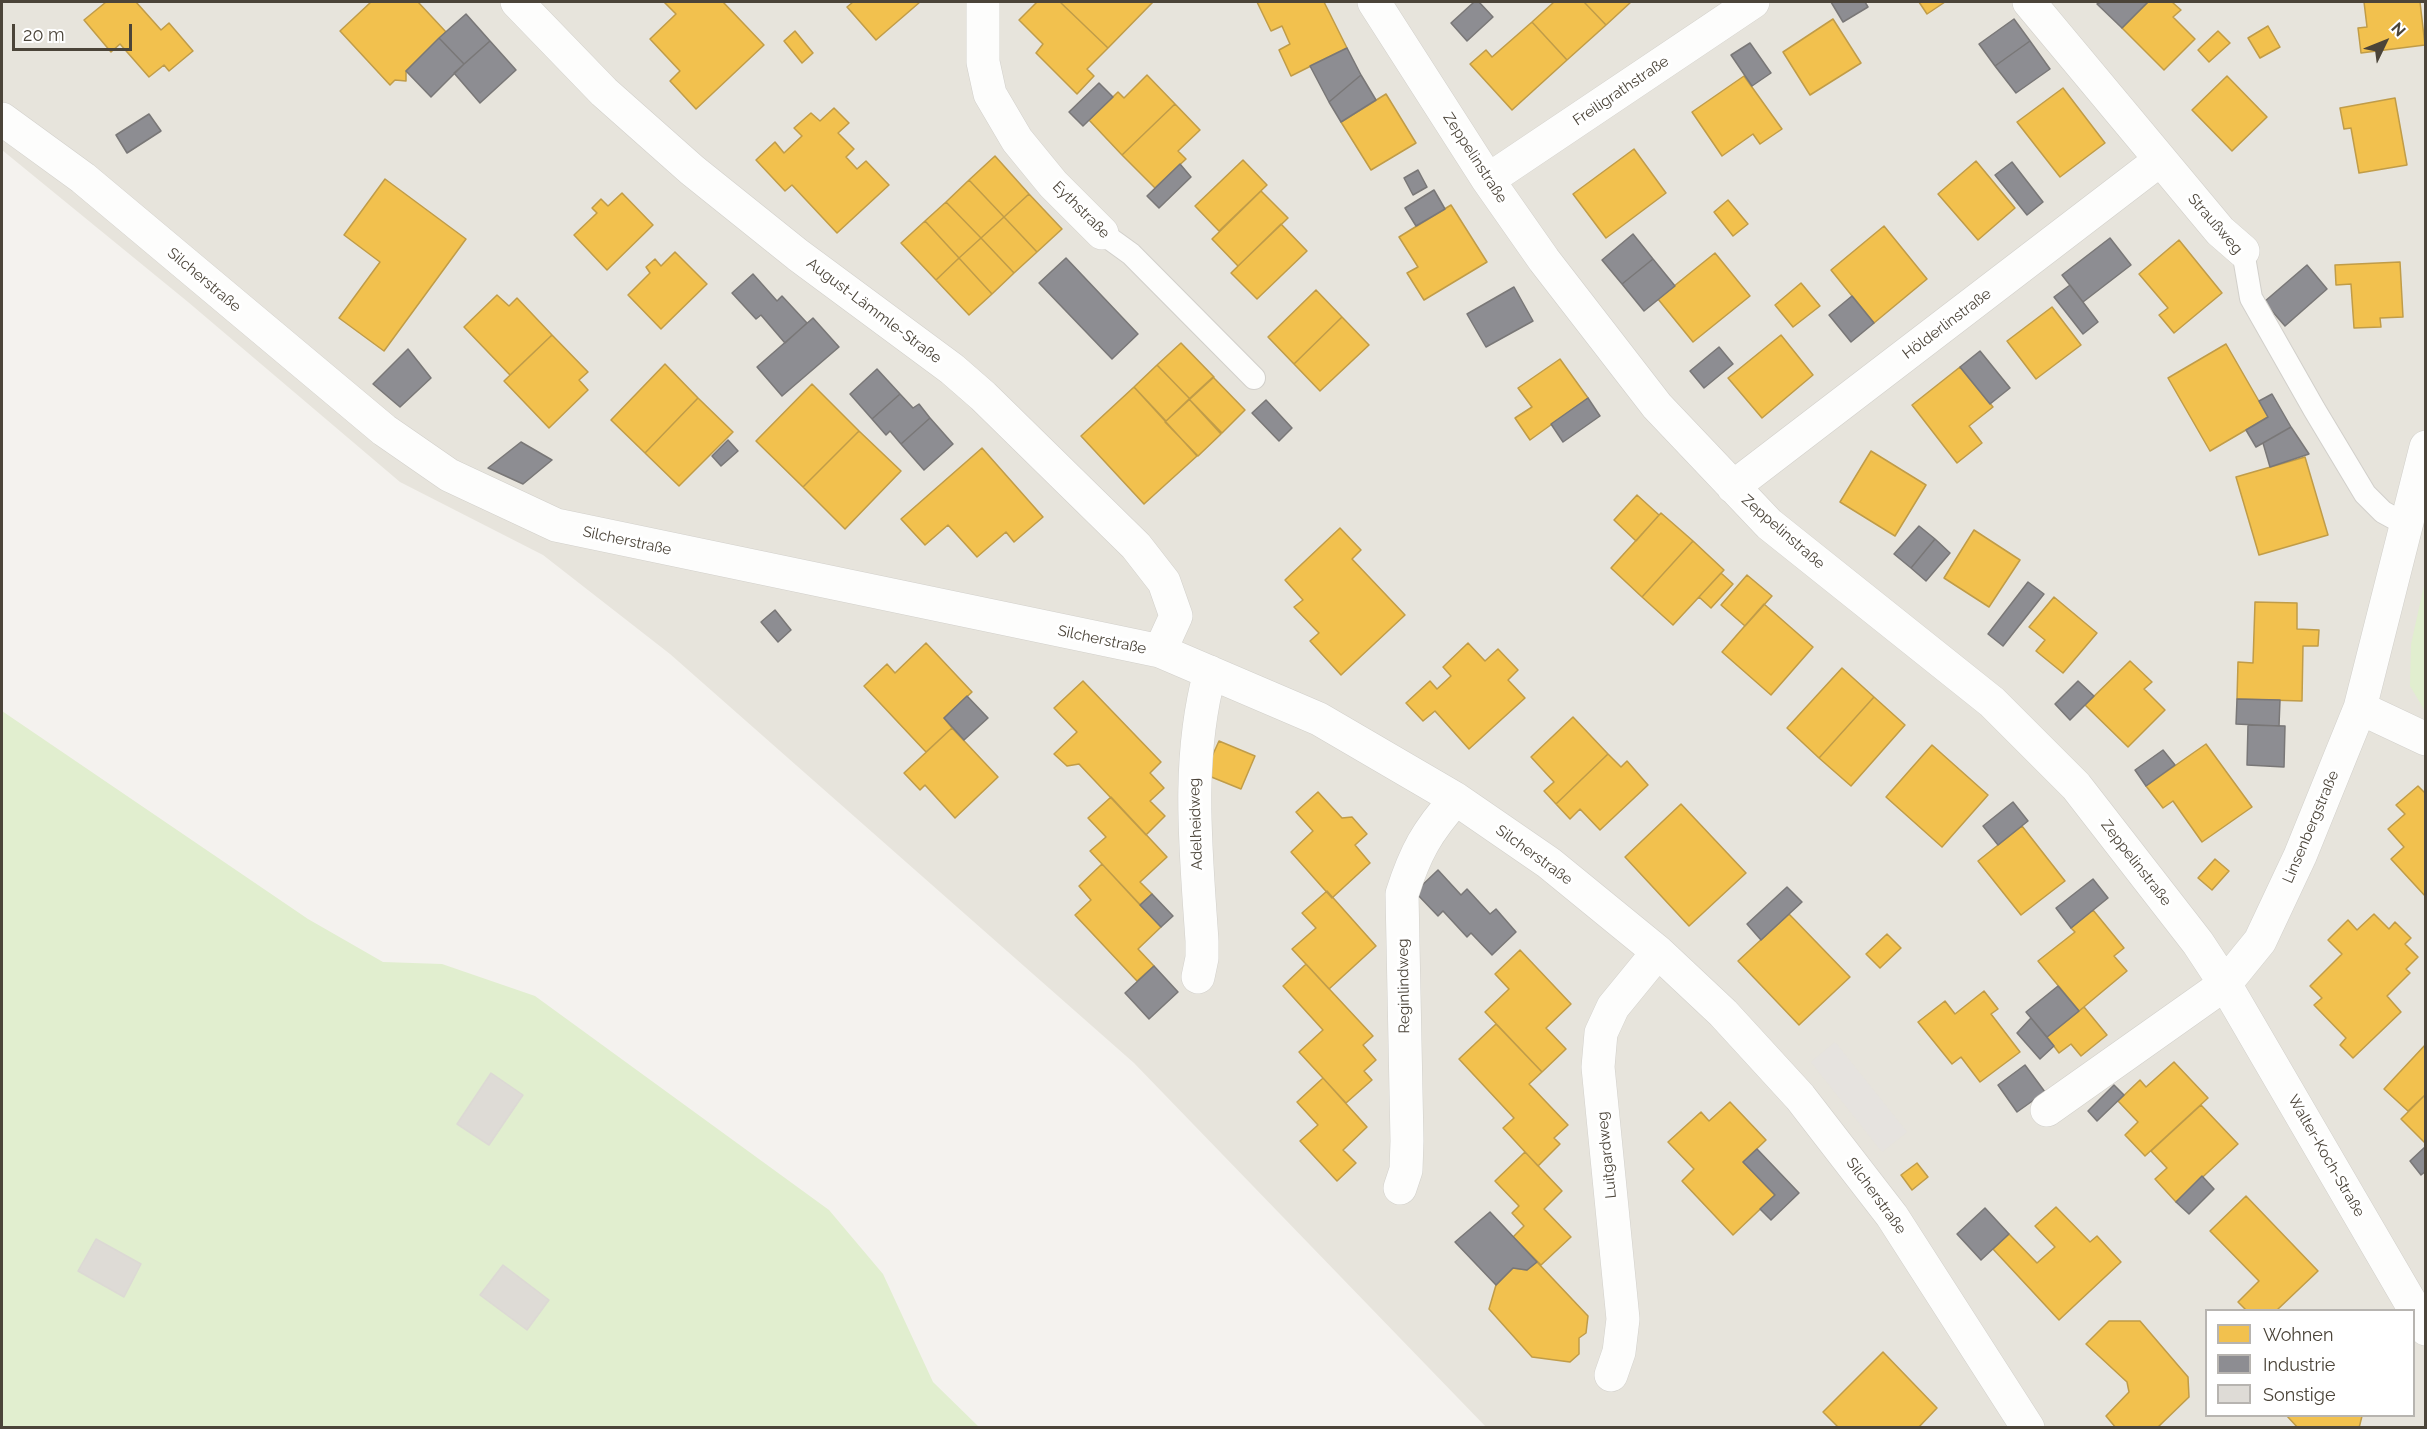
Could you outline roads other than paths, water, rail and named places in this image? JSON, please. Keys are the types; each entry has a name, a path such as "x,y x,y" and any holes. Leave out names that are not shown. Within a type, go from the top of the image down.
{"street":[{"name":"August-Lämmle-Straße","path":"517,2 604,92 692,170 798,255 951,369 983,396 1136,546 1164,582 1176,616 1160,651"},
{"name":"Eythstraße","path":"983,2 983,62 990,94 1017,140 1053,184 1101,233"},
{"name":"Zeppelinstraße","path":"1374,2 1488,180 1544,260 1657,406 1769,524 1992,702 2076,786 2198,943 2225,984"},
{"name":"Freiligrathstraße","path":"1488,180 1753,2"},
{"name":"Straußweg","path":"2029,2 2220,231 2243,251"},
{"name":"Silcherstraße","path":"2,119 83,178 384,430 449,475 556,525 1160,651 1319,719 1456,799 1549,863 1658,952 1723,1013 1800,1096 1892,1216 2028,1428"},
{"name":"Hölderlinstraße","path":"1733,487 2160,160"},
{"name":"Linsenbergstraße","path":"2047,1110 2225,984 2260,941 2300,856 2360,708 2426,447"},
{"name":"Adelheidweg","path":"1198,977 1202,958 1202,941 1194,829 1194,771 1201,705 1210,672"},
{"path":"2360,708 2426,739"},
{"name":"Reginlindweg","path":"1400,1188 1406,1170 1407,1142 1402,894 1413,859 1437,820 1456,799"},
{"name":"Luitgardweg","path":"1611,1375 1619,1352 1623,1318 1598,1067 1601,1033 1613,1007 1658,952"},
{"name":"Walter-Koch-Straße","path":"2225,984 2414,1309"},
{"name":"Walter-Koch-Straße","path":"2415,1310 2426,1329"}],"lane":[{"name":"Eythstraße","path":"1101,233 1131,254 1254,378"},
{"name":"Straußweg","path":"2243,251 2251,298 2314,409 2365,494 2383,512 2405,524"}]}
